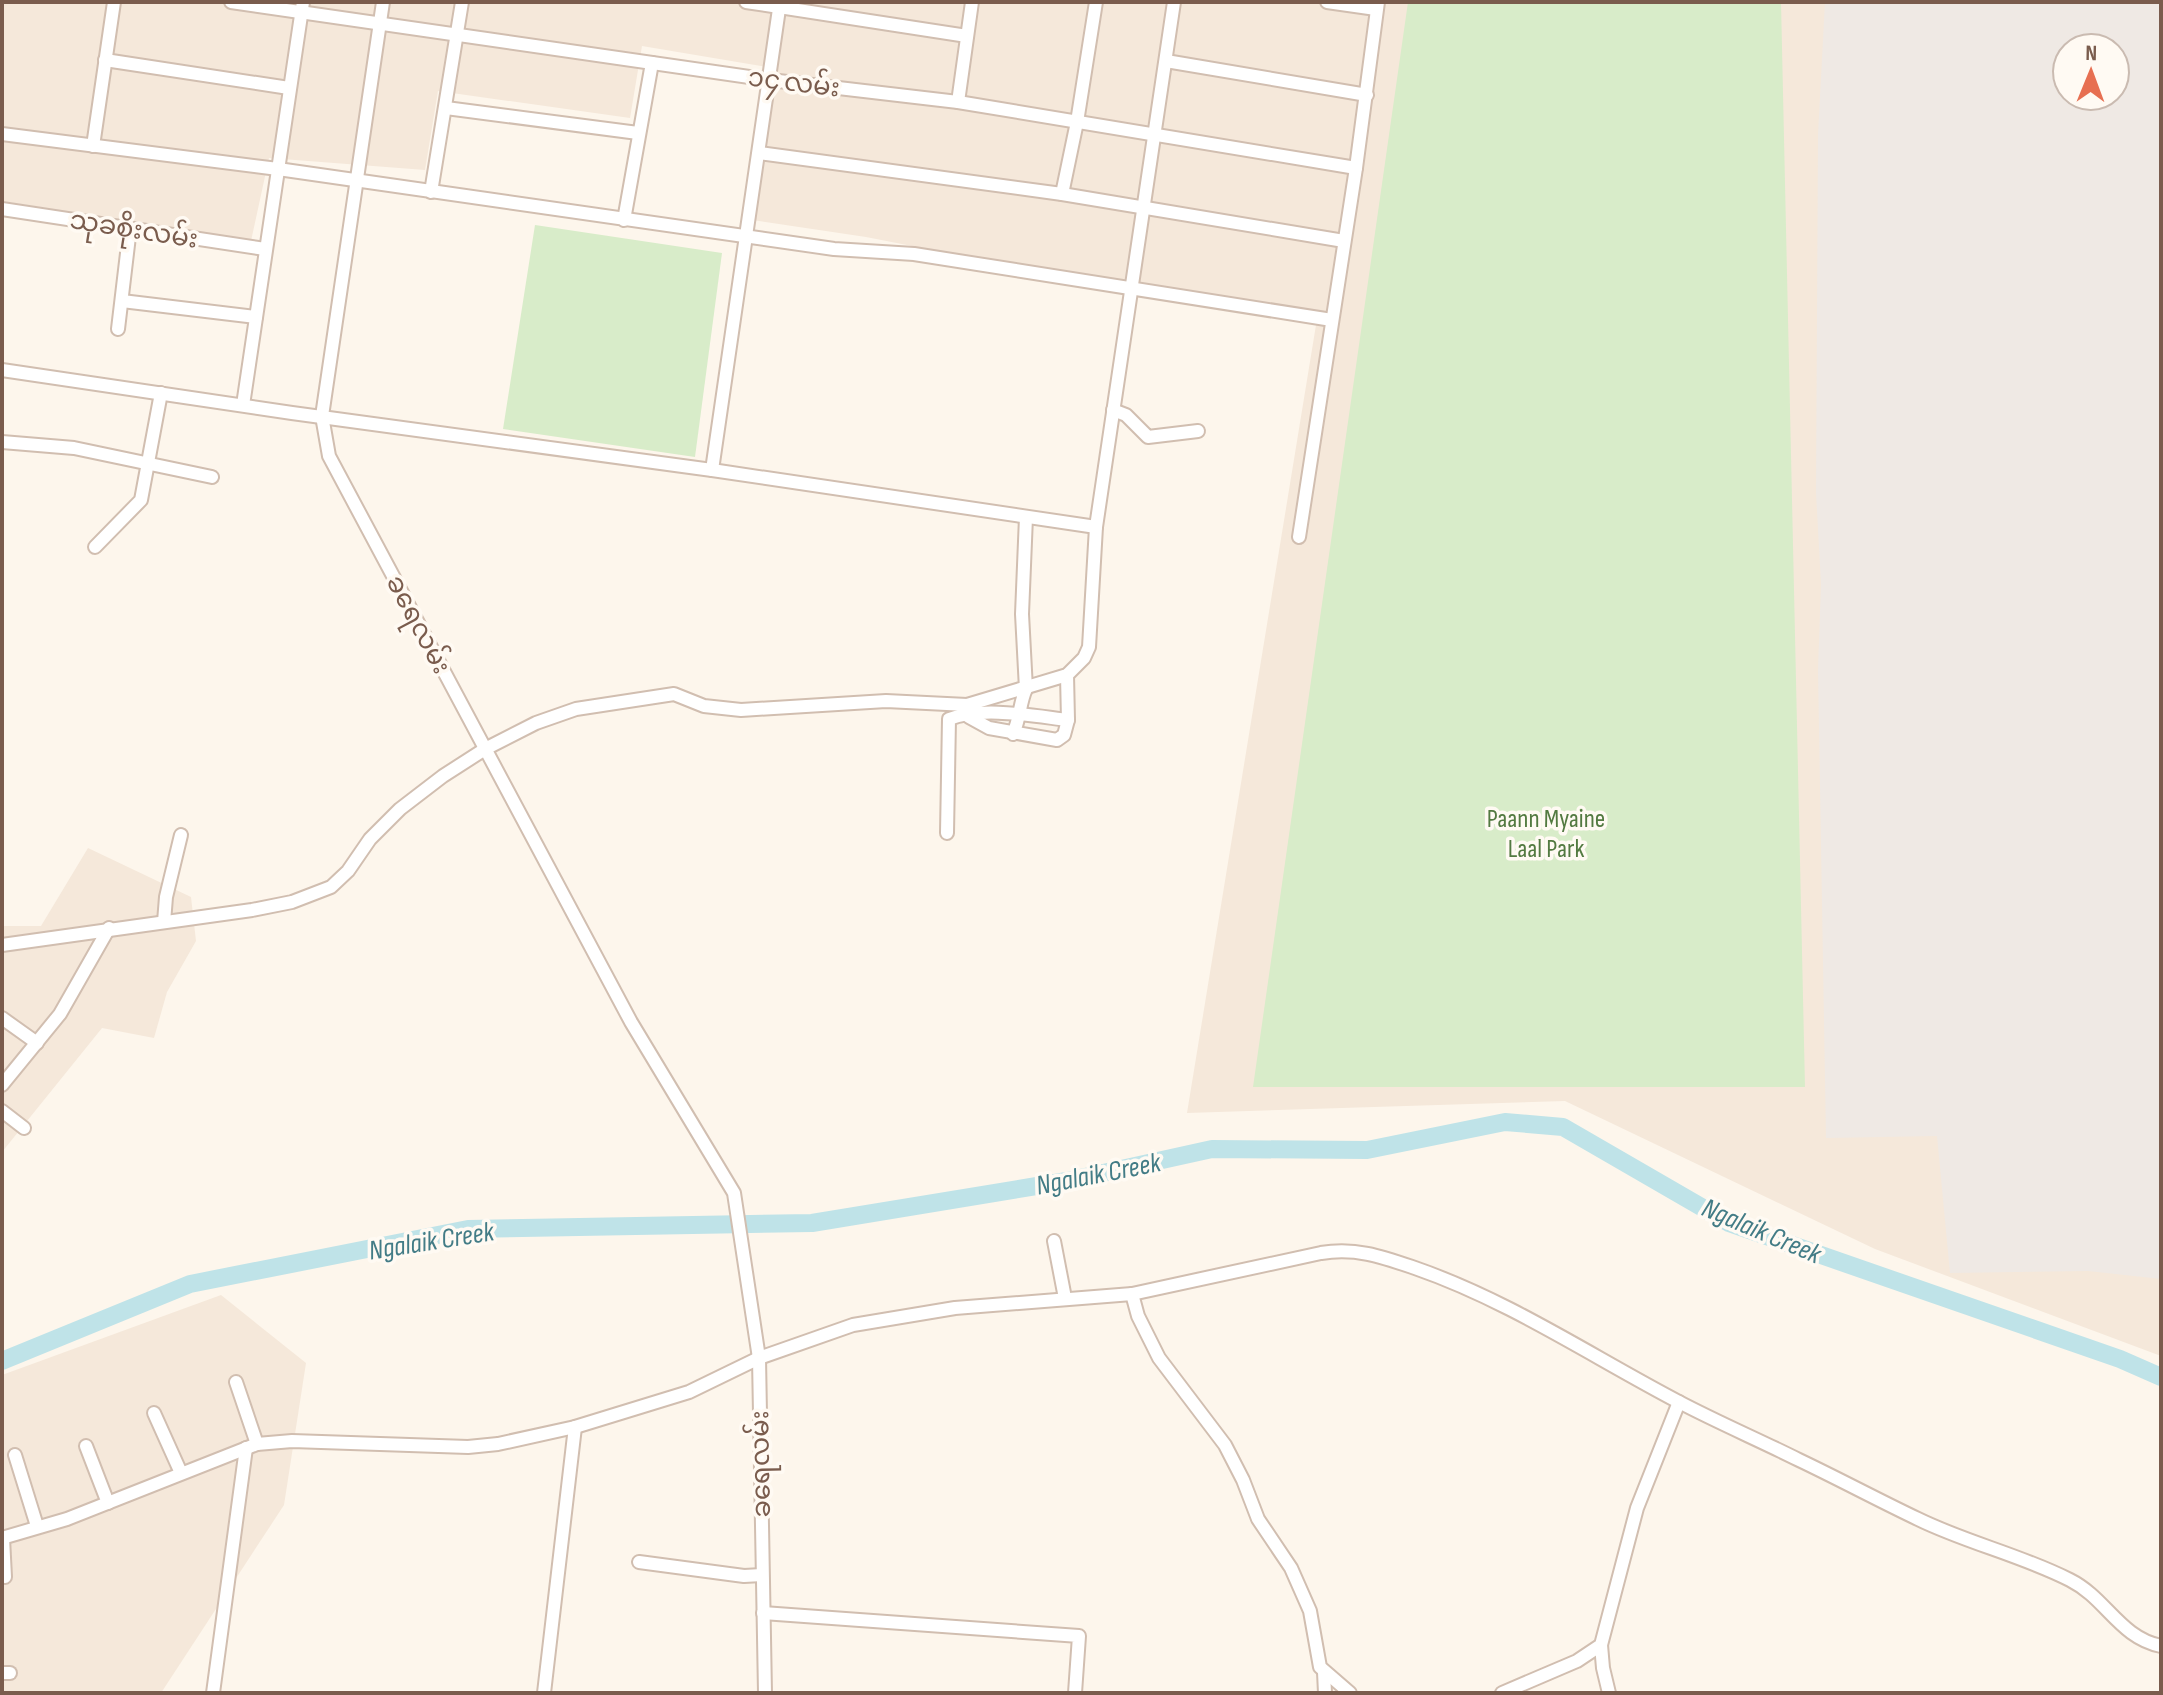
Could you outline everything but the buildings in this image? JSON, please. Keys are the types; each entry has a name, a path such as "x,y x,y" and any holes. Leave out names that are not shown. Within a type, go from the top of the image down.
{"street":[{"path":"93,146 114,2"},
{"name":"၁၄ လမ်း","path":"231,2 302,7 380,24 770,80 958,102 1356,168"},
{"name":"ခရေလမ်း","path":"383,2 322,416 329,456 631,1022 734,1193 759,1358 765,1693"},
{"path":"431,192 462,2"},
{"path":"746,2 780,4 967,36"},
{"path":"958,102 972,2"},
{"path":"1062,194 1096,2"},
{"path":"947,833 947,722 966,709 1067,675 1084,658 1089,647 1096,527 1174,2"},
{"path":"1299,537 1367,95 1377,6 1327,2"},
{"path":"712,470 780,4"},
{"path":"243,405 302,7"},
{"path":"105,60 289,88"},
{"path":"1166,61 1367,95"},
{"path":"624,220 652,63"},
{"path":"446,108 638,133"},
{"path":"2,134 278,169 834,249 914,254 1332,320"},
{"path":"759,153 1062,194 1344,241"},
{"name":"သုခစိုးလမ်း","path":"2,209 265,249"},
{"path":"118,329 130,228"},
{"path":"122,301 256,317"},
{"path":"2,370 1096,527"},
{"path":"95,547 141,500 161,393"},
{"path":"1113,410 1126,415 1148,437 1198,431"},
{"path":"2,442 74,448 212,477"},
{"path":"1013,734 1021,715 1026,689 1022,614 1026,517"},
{"path":"966,709 976,722 989,728 1057,740 1064,735 1068,720 1067,675"},
{"path":"2,945 292,902 331,887 348,871 370,839 400,809 485,749 536,723 600,703 674,694 704,706 741,710 886,701 1068,720"},
{"path":"164,922 166,897 181,835"},
{"path":"2,1085 60,1014 109,928"},
{"path":"2,1018 37,1043"},
{"path":"2,1111 24,1128"},
{"path":"1054,1241 1065,1298"},
{"path":"5,1577 3,1538 67,1519 252,1446 292,1441 468,1447 498,1444 575,1427 689,1392 759,1358 853,1325 955,1308 1132,1294 1321,1253 1351,1250 1373,1253 1444,1278 1514,1309 1679,1402 1922,1521 2004,1551 2070,1580 2097,1599 2134,1636 2144,1643 2161,1646"},
{"path":"1132,1294 1138,1316 1159,1358 1225,1445 1258,1519 1291,1568 1310,1611 1318,1662 1324,1672 1350,1693"},
{"path":"213,1693 252,1446 236,1382"},
{"path":"1609,1693 1601,1645 1637,1508 1679,1402"},
{"path":"154,1413 181,1473"},
{"path":"544,1693 575,1427"},
{"path":"86,1446 108,1503"},
{"path":"15,1455 37,1526"},
{"path":"639,1562 744,1576 762,1575"},
{"path":"763,1613 1079,1636 1075,1693"},
{"path":"1502,1693 1577,1661 1601,1645"},
{"path":"1324,1672 1325,1693"}],"shaded area":[{"path":"2,2 2161,2 2161,1356 1875,1249 1565,1101 1187,1113 1316,325 866,237 746,219 767,67 642,46 630,118 438,91 425,170 269,158 251,241 2,201"},
{"path":"1825,2 2161,2 2161,1279 2088,1271 1950,1273 1937,1136 1826,1138 1818,670 1821,584 1816,493 1818,134"},
{"path":"88,848 191,897 196,941 167,992 154,1038 102,1028 2,1152 2,926 41,926"},
{"path":"221,1295 306,1363 284,1505 161,1693 2,1693 2,1375"}],"green space":[{"name":"Paann Myaine Laal Park","path":"1408,2 1781,2 1805,1087 1253,1087"},
{"path":"535,225 722,253 695,457 503,429"}],"waterway":[{"name":"Ngalaik Creek","path":"2,1361 190,1284 468,1229 812,1223 1067,1181 1212,1149 1367,1150 1505,1122 1563,1127 1729,1223 2120,1359 2161,1377"}]}
